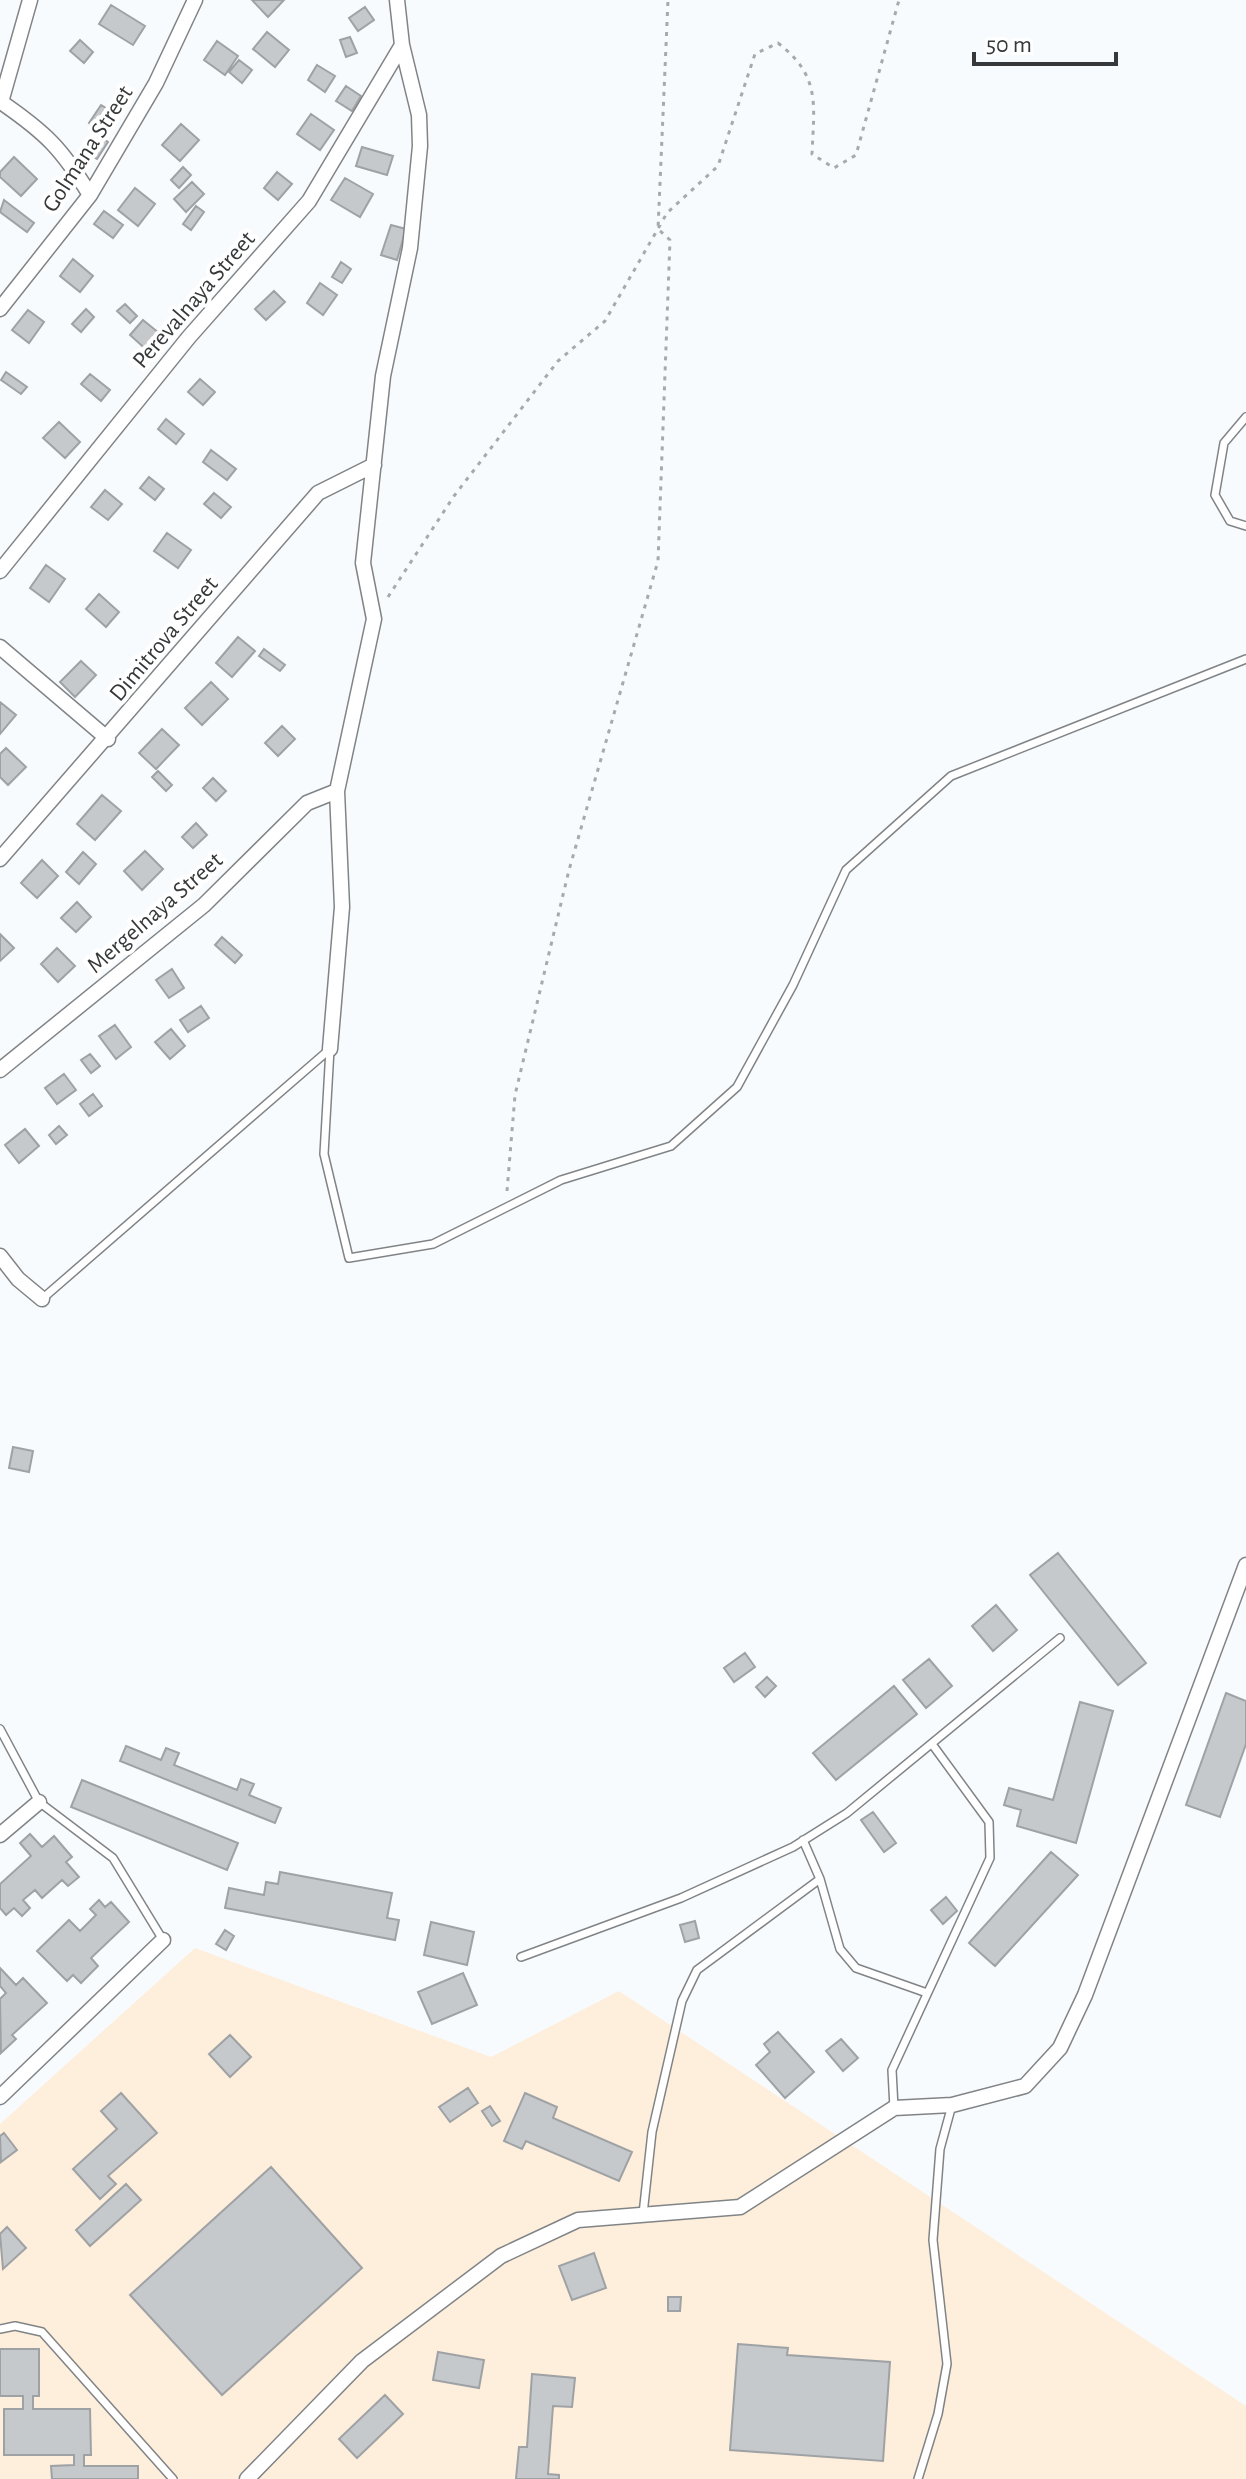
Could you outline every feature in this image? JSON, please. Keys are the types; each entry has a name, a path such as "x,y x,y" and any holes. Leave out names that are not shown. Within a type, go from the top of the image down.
{"street":[{"path":"30,0 1,103 40,129 65,153 90,195"},
{"name":"Golmana Street","path":"0,309 90,195 156,83 195,0"},
{"path":"330,1049 342,907 337,791 374,619 363,563 383,376 410,248 420,146 419,115 402,45 397,0"},
{"name":"Perevalnaya Street","path":"0,571 189,337 309,201 402,45"},
{"name":"Dimitrova Street","path":"0,859 108,739 318,493 374,465"},
{"path":"0,647 108,739"},
{"name":"Mergelnaya Street","path":"0,1070 204,905 307,803 337,791"},
{"path":"0,1256 18,1279 42,1299"},
{"path":"247,2479 362,2361 501,2256 578,2220 740,2207 894,2108 952,2105 1025,2086 1060,2048 1085,1995 1246,1565"},
{"path":"0,1835 39,1802"},
{"path":"0,2097 163,1940"}],"lane":[{"path":"1246,417 1224,443 1215,495 1230,521 1246,526"},
{"path":"330,1049 324,1154 349,1258 433,1244 561,1180 671,1146 737,1087 793,985 846,870 951,776 1246,659"},
{"path":"42,1299 330,1049"},
{"path":"521,1957 681,1898 803,1840 847,1813 1060,1638"},
{"path":"0,1729 39,1802 113,1858 163,1940"},
{"path":"894,2108 892,2070 990,1858 989,1822 932,1744"},
{"path":"803,1840 820,1879 840,1949 856,1968 927,1993"},
{"path":"643,2214 652,2132 682,2001 697,1970 820,1879"},
{"path":"918,2479 938,2414 947,2364 933,2240 940,2149 952,2105"},
{"path":"0,2329 15,2326 42,2332 173,2479"}],"path":[{"path":"506,1208 515,1095 569,870 658,561 670,240 658,229 668,0"},
{"path":"374,619 473,471 558,361 605,321 667,213 718,166 755,54 778,43 800,60 814,96 812,154 834,168 856,155 899,0"}],"shaded area":[{"path":"195,1948 491,2057 619,1991 1246,2406 1246,2479 0,2479 0,2124"}],"building":[{"path":"252,0 284,0 268,17"},
{"path":"111,5 145,26 133,45 99,24"},
{"path":"365,7 374,20 358,31 349,18"},
{"path":"267,32 289,50 275,67 253,49"},
{"path":"350,37 357,53 346,57 340,40"},
{"path":"80,40 93,52 84,63 70,51"},
{"path":"217,41 238,56 225,75 204,60"},
{"path":"239,60 252,70 242,83 229,72"},
{"path":"317,65 335,76 325,92 308,80"},
{"path":"346,86 361,96 352,111 336,101"},
{"path":"101,105 111,111 99,130 89,123"},
{"path":"311,114 334,130 320,150 297,134"},
{"path":"181,124 199,140 180,161 162,145"},
{"path":"100,136 108,142 97,159 88,154"},
{"path":"362,147 393,156 387,175 356,166"},
{"path":"14,157 37,179 21,196 0,177 0,172"},
{"path":"183,167 191,175 179,188 171,180"},
{"path":"277,172 292,184 278,200 264,188"},
{"path":"345,178 373,194 360,217 331,200"},
{"path":"192,182 204,194 186,212 174,199"},
{"path":"135,188 155,204 138,226 118,210"},
{"path":"4,200 34,223 27,232 0,212"},
{"path":"196,206 204,212 191,230 183,224"},
{"path":"104,211 123,225 113,238 94,224"},
{"path":"391,225 406,229 397,260 381,255"},
{"path":"73,259 93,276 80,292 60,276"},
{"path":"341,262 351,269 342,283 332,277"},
{"path":"320,283 337,295 323,315 307,303"},
{"path":"274,291 285,302 266,320 255,309"},
{"path":"125,304 137,316 130,323 117,311"},
{"path":"86,309 94,317 81,332 72,324"},
{"path":"28,310 44,322 29,343 12,330"},
{"path":"143,320 164,337 150,353 130,335"},
{"path":"6,372 27,387 21,394 1,380"},
{"path":"90,374 110,390 101,401 81,384"},
{"path":"200,379 215,392 203,405 188,392"},
{"path":"166,419 184,434 176,444 158,429"},
{"path":"59,422 80,442 65,458 43,438"},
{"path":"211,450 236,469 227,480 203,462"},
{"path":"149,477 164,489 155,500 140,488"},
{"path":"105,490 122,504 108,520 91,507"},
{"path":"214,493 231,507 221,518 204,504"},
{"path":"167,533 191,550 178,568 154,551"},
{"path":"46,565 65,579 49,602 30,588"},
{"path":"99,594 119,612 106,627 86,609"},
{"path":"238,637 255,651 232,677 216,663"},
{"path":"264,649 285,665 280,671 259,656"},
{"path":"81,661 96,675 75,697 60,682"},
{"path":"211,682 228,699 202,725 185,708"},
{"path":"0,702 16,715 0,734"},
{"path":"282,726 295,739 278,756 265,743"},
{"path":"162,729 179,745 156,769 139,753"},
{"path":"6,748 26,767 8,785 0,777 0,754"},
{"path":"158,771 172,785 166,791 152,777"},
{"path":"213,778 226,791 216,801 203,788"},
{"path":"102,795 121,811 95,840 77,824"},
{"path":"196,823 207,835 193,848 182,837"},
{"path":"145,851 163,869 142,890 124,871"},
{"path":"83,852 96,864 79,884 66,872"},
{"path":"42,860 58,876 37,898 21,883"},
{"path":"77,902 91,917 76,932 61,918"},
{"path":"0,934 14,948 0,961"},
{"path":"222,937 242,955 235,963 215,945"},
{"path":"57,948 75,966 58,982 41,964"},
{"path":"172,969 184,988 169,998 156,980"},
{"path":"201,1006 209,1018 188,1032 180,1020"},
{"path":"115,1025 131,1047 116,1059 99,1036"},
{"path":"171,1029 185,1046 170,1059 155,1042"},
{"path":"90,1054 100,1066 91,1073 81,1060"},
{"path":"64,1074 76,1090 57,1104 45,1088"},
{"path":"93,1094 102,1106 89,1116 80,1104"},
{"path":"59,1126 67,1135 56,1144 49,1135"},
{"path":"25,1129 39,1146 19,1163 5,1145"},
{"path":"13,1447 33,1451 29,1472 9,1468"},
{"path":"1058,1553 1146,1663 1118,1685 1030,1575"},
{"path":"996,1605 1017,1630 993,1651 972,1626"},
{"path":"745,1653 755,1667 734,1682 724,1668"},
{"path":"929,1659 952,1686 926,1708 903,1680"},
{"path":"767,1677 776,1686 765,1697 756,1687"},
{"path":"894,1686 917,1714 836,1780 813,1753"},
{"path":"1226,1693 1246,1701 1246,1744 1220,1817 1186,1805"},
{"path":"1080,1702 1113,1711 1076,1843 1017,1826 1021,1810 1004,1805 1009,1788 1053,1800"},
{"path":"126,1746 161,1760 166,1748 179,1753 174,1765 237,1790 241,1779 254,1784 249,1795 281,1808 275,1823 120,1761"},
{"path":"82,1780 238,1843 227,1870 71,1807"},
{"path":"873,1812 896,1843 884,1852 861,1820"},
{"path":"30,1834 42,1847 54,1836 72,1857 66,1862 79,1877 68,1886 62,1880 42,1898 35,1890 23,1900 30,1908 22,1916 14,1908 6,1915 0,1908 0,1884 31,1856 20,1843"},
{"path":"1051,1852 1078,1875 995,1966 969,1943"},
{"path":"280,1872 392,1893 387,1918 399,1920 395,1940 225,1908 229,1888 264,1895 266,1882 278,1884"},
{"path":"946,1897 957,1911 943,1924 931,1910"},
{"path":"99,1900 105,1907 111,1902 129,1922 91,1958 98,1966 81,1983 73,1975 67,1981 37,1951 69,1920 80,1931 96,1915 90,1909"},
{"path":"695,1921 699,1938 685,1942 680,1925"},
{"path":"431,1922 474,1932 467,1965 424,1955"},
{"path":"225,1930 234,1936 226,1950 216,1944"},
{"path":"0,1968 16,1985 23,1978 47,2003 12,2035 16,2039 1,2053 0,1999 6,1993 0,1986"},
{"path":"463,1973 477,2005 432,2024 418,1992"},
{"path":"778,2032 814,2072 785,2098 756,2065 770,2052 764,2044"},
{"path":"230,2035 251,2057 230,2077 209,2054"},
{"path":"841,2039 858,2058 843,2071 826,2051"},
{"path":"468,2088 478,2103 450,2122 439,2107"},
{"path":"121,2093 157,2133 108,2176 116,2184 100,2199 73,2169 117,2129 101,2111"},
{"path":"525,2093 557,2107 553,2118 632,2152 619,2181 526,2141 522,2149 504,2141"},
{"path":"490,2106 500,2121 492,2126 482,2111"},
{"path":"4,2133 17,2150 1,2162 0,2136"},
{"path":"271,2167 362,2268 222,2395 130,2295"},
{"path":"126,2184 141,2200 90,2246 76,2230"},
{"path":"7,2227 26,2248 3,2269 0,2234"},
{"path":"594,2253 606,2288 572,2300 559,2266"},
{"path":"668,2297 681,2297 680,2311 668,2311"},
{"path":"738,2344 788,2348 787,2355 890,2362 883,2461 730,2450"},
{"path":"0,2349 39,2349 39,2396 33,2396 33,2409 90,2409 91,2455 84,2455 84,2466 138,2466 138,2479 52,2479 51,2466 74,2465 74,2455 4,2455 4,2409 23,2409 23,2396 0,2396"},
{"path":"438,2352 484,2360 479,2388 433,2380"},
{"path":"532,2374 575,2378 572,2407 553,2406 548,2474 559,2475 559,2479 516,2479 519,2447 527,2447"},
{"path":"385,2395 403,2414 357,2458 339,2439"}]}
